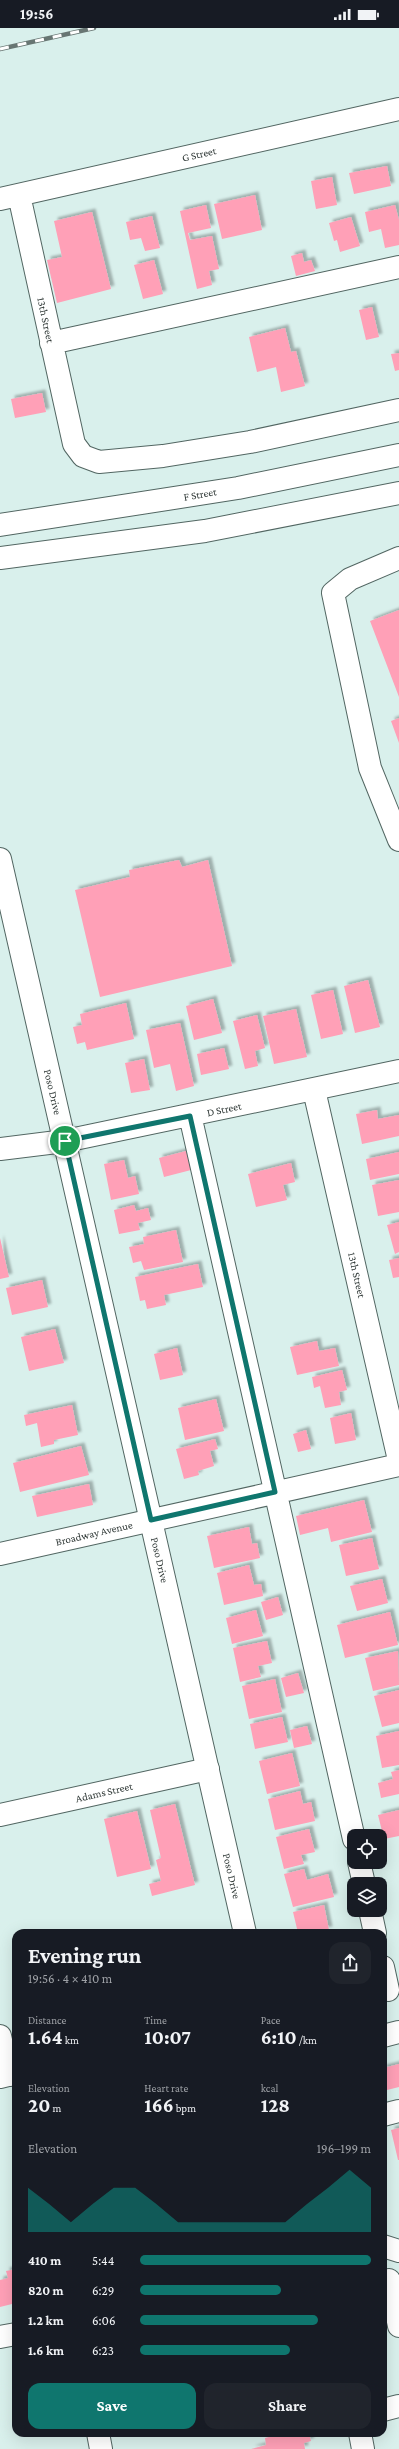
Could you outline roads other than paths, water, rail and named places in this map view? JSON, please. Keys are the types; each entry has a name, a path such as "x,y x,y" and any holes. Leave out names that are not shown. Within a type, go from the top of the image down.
{"street":[{"name":"G Street","path":"9,197 399,109"},
{"name":"13th Street","path":"9,197 51,343 74,444 83,456 99,462 163,456 250,442 399,410"},
{"path":"51,343 399,267"},
{"name":"F Street","path":"0,525 231,489 399,455"},
{"path":"0,558 205,531 399,493"},
{"path":"399,558 350,579 333,593 370,768 399,840"},
{"name":"Poso Drive","path":"0,859 244,1929"},
{"name":"D Street","path":"0,1149 65,1141 399,1071"},
{"name":"13th Street","path":"314,1090 399,1460"},
{"path":"190,1116 352,1829"},
{"name":"Broadway Avenue","path":"0,1554 399,1465"},
{"name":"Adams Street","path":"0,1815 208,1769"},
{"path":"372,1917 374,1929"},
{"path":"387,2035 399,2032"},
{"path":"0,2036 8,2075"},
{"path":"387,2114 399,2111"},
{"path":"387,2247 399,2251"},
{"path":"390,2280 399,2326"},
{"path":"0,2337 12,2335"},
{"path":"387,2409 399,2406"},
{"path":"99,2437 101,2449"},
{"path":"361,2437 363,2449"}],"railway":[{"path":"0,49 94,28"}]}
